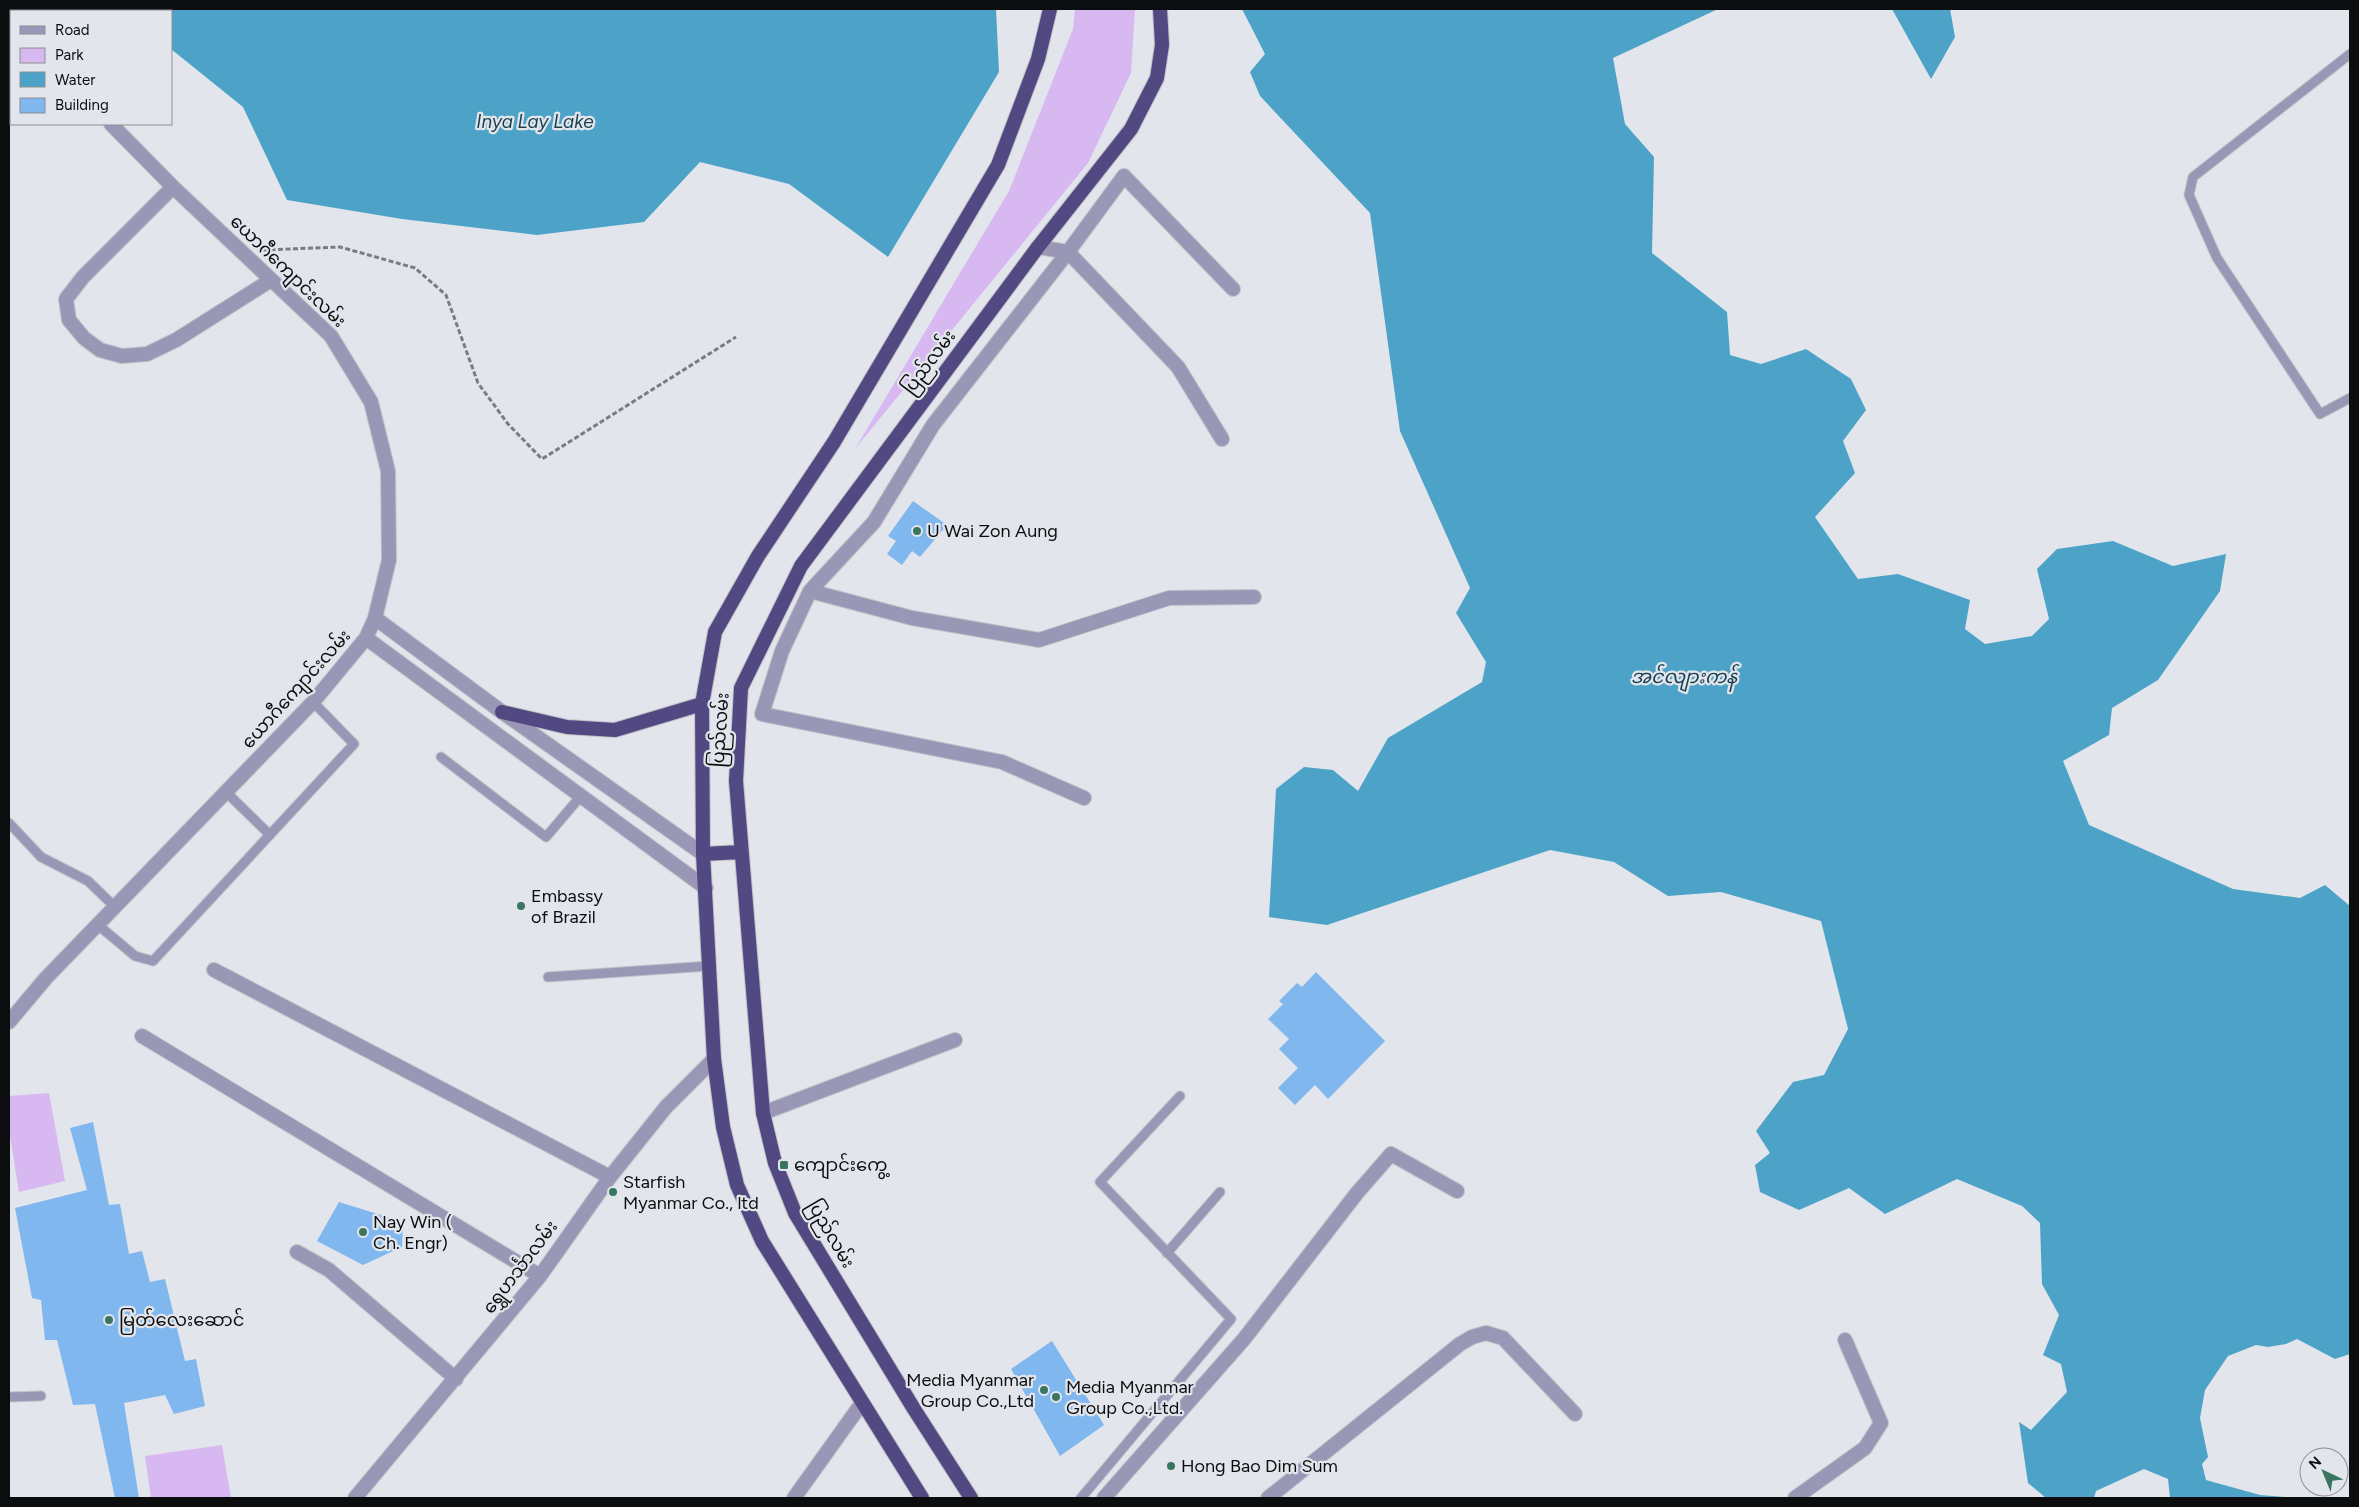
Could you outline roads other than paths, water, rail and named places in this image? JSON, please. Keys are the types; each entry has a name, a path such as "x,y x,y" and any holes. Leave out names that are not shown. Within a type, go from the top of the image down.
{"highway":[{"name":"ပြည်လမ်း","path":"922,1498 762,1241 737,1185 723,1128 714,1060 703,854 702,704 715,632 758,556 834,442 998,165 1038,59 1050,9"},
{"name":"ပြည်လမ်း","path":"971,1498 914,1409 795,1213 775,1163 763,1113 741,852 736,780 741,688 801,566 1038,247 1131,129 1157,78 1162,45 1160,9"},
{"path":"502,712 567,727 615,730 702,704"},
{"path":"703,854 741,852"}],"street":[{"name":"ယောဂီကျောင်းလမ်း","path":"9,1022 46,978 314,702 366,638 375,618 389,560 388,471 371,402 331,336 173,187 111,125"},
{"path":"1084,798 1002,762 762,714 782,651 810,592 874,522 933,425 1068,252 1124,176 1233,289"},
{"path":"173,187 83,276 66,299 69,320 84,338 100,350 122,356 147,354 176,340 272,280"},
{"path":"1038,247 1068,252 1178,367 1222,439"},
{"path":"810,592 912,618 1039,640 1169,598 1254,597"},
{"path":"375,618 502,712 703,854"},
{"path":"366,638 706,888"},
{"path":"214,970 610,1178"},
{"path":"142,1036 540,1276"},
{"path":"763,1113 955,1040"},
{"name":"ရွှေဟင်္သာလမ်း","path":"355,1498 540,1276 610,1178 666,1107 714,1060"},
{"path":"1104,1498 1244,1339 1357,1193 1390,1154 1457,1191"},
{"path":"297,1252 329,1270 456,1379"},
{"path":"1268,1498 1460,1344 1472,1337 1486,1333 1503,1338 1575,1414"},
{"path":"1795,1498 1865,1448 1881,1423 1845,1340"},
{"path":"794,1498 862,1403"}],"lane":[{"path":"2350,54 2193,177 2189,195 2217,258 2320,414 2350,398"},
{"path":"98,925 135,956 153,961 354,744 314,702"},
{"path":"441,758 546,837 580,797"},
{"path":"227,793 270,835"},
{"path":"9,823 41,857 88,881 116,908"},
{"path":"548,976 709,966"},
{"path":"1081,1498 1230,1319 1100,1182 1180,1096"},
{"path":"1167,1253 1220,1192"},
{"path":"9,1397 41,1396"}],"water":[{"name":"Inya Lay Lake","path":"122,9 996,9 999,72 888,257 789,184 700,162 644,222 537,235 402,219 287,200 243,107 172,50 172,10"},
{"name":"အင်လျားကန်","path":"1242,9 1718,9 1613,58 1625,124 1654,157 1652,253 1727,312 1730,355 1761,364 1806,349 1851,379 1866,410 1843,441 1855,473 1815,517 1858,579 1898,574 1970,600 1965,629 1985,644 2032,636 2049,619 2037,569 2057,549 2113,541 2173,566 2226,554 2220,591 2158,680 2112,708 2109,735 2063,761 2089,825 2233,889 2300,898 2325,885 2350,906 2350,1354 2335,1359 2297,1339 2286,1344 2268,1347 2256,1345 2228,1356 2205,1390 2200,1418 2208,1457 2202,1464 2206,1480 2260,1495 2296,1498 2170,1498 2168,1479 2144,1469 2096,1491 2094,1498 2046,1498 2028,1483 2019,1422 2031,1430 2067,1392 2061,1364 2043,1355 2059,1315 2042,1284 2040,1223 2022,1206 1957,1179 1885,1214 1849,1188 1799,1210 1760,1192 1755,1165 1770,1153 1756,1131 1793,1082 1824,1075 1848,1029 1821,921 1721,892 1668,896 1614,862 1550,850 1327,925 1269,917 1276,789 1304,767 1333,770 1358,791 1388,738 1482,682 1486,662 1456,613 1470,588 1400,431 1370,213 1260,96 1250,72 1265,54"},
{"path":"1892,9 1950,9 1955,37 1931,79"}],"place":[{"name":"U Wai Zon Aung","path":"917,531"},
{"name":"Embassy of Brazil","path":"521,906"},
{"name":"ကျောင်းကွေ့","path":"784,1165"},
{"name":"Starfish Myanmar Co., ltd","path":"613,1192"},
{"name":"Nay Win ( Ch. Engr)","path":"363,1232"},
{"name":"မြတ်လေးဆောင်","path":"109,1320"},
{"name":"Media Myanmar Group Co.,Ltd","path":"1044,1390"},
{"name":"Media Myanmar Group Co.,Ltd.","path":"1056,1397"},
{"name":"Hong Bao Dim Sum","path":"1171,1466"}]}
